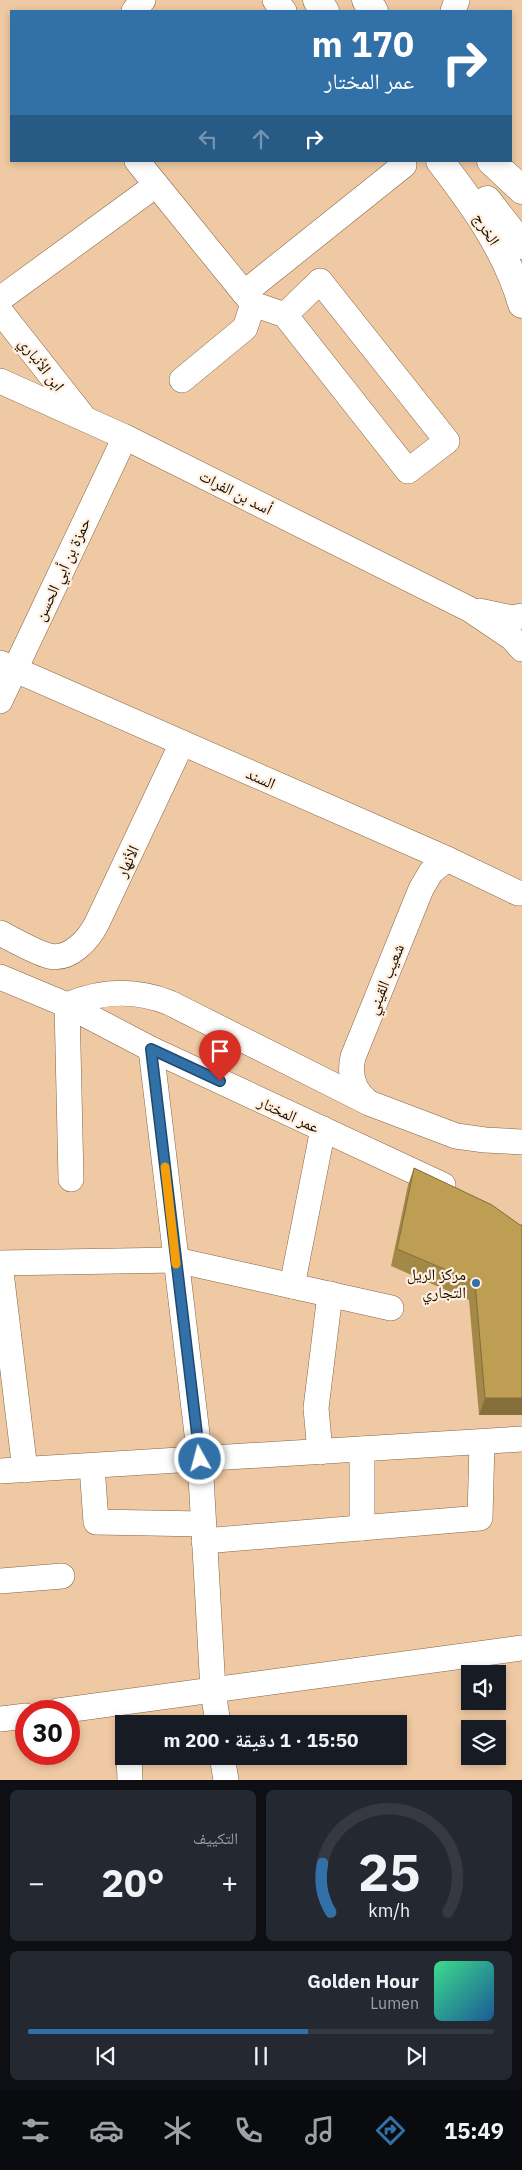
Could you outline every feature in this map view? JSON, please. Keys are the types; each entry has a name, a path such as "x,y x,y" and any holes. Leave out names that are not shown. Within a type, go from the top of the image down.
{"main road":[{"path":"316,0 324,10"},
{"path":"492,162 522,190"},
{"name":"الخرج","path":"453,164 522,245"},
{"name":"الخرج","path":"453,164 466,195 500,251 522,304"}],"street":[{"path":"135,10 143,0"},
{"path":"275,0 283,10"},
{"path":"138,162 248,298 285,315 408,471 447,441 320,281 285,315"},
{"path":"182,380 245,328 248,298 404,165 402,162"},
{"path":"0,299 156,185"},
{"name":"ابن الأنباري","path":"0,311 83,417"},
{"name":"أسد بن الفرات","path":"0,381 125,437 470,609 512,638 522,648"},
{"name":"حمزة بن أبي الحسن","path":"0,701 7,666 125,437"},
{"name":"أسد بن الفرات","path":"470,609 512,618 522,616"},
{"name":"السند","path":"7,666 522,893"},
{"name":"الأنهار","path":"0,933 50,956 71,952 81,946 93,931 182,743"},
{"name":"شعيب القيني","path":"369,1103 358,1093 354,1085 351,1071 353,1058 421,889 431,872 447,860"},
{"name":"عمر المختار","path":"0,977 67,1005 151,1049 466,1197"},
{"path":"71,1179 67,1005 81,999 111,992 126,992 156,997 369,1103 484,1146 522,1155"},
{"path":"151,1049 200,1459 213,1690 217,1715"},
{"path":"292,1286 323,1129"},
{"path":"456,1136 522,1142"},
{"path":"25,1470 6,1360 0,1263 176,1260 391,1308"},
{"path":"320,1452 316,1408 330,1294"},
{"path":"0,1471 522,1439"},
{"path":"92,1466 96,1522 204,1532 362,1528 480,1518 482,1442"},
{"path":"362,1449 362,1528"},
{"path":"1,1574 62,1576"},
{"path":"80,1712 126,1713 213,1690 522,1648"},
{"path":"0,1719 15,1717"},
{"path":"129,1765 130,1780"},
{"path":"224,1765 226,1780"}],"building":[{"name":"مركز الريل التجاري","path":"414,1168 492,1205 522,1225 522,1398 485,1398 475,1282 397,1249"}],"slow traffic":[{"path":"165,1167 176,1264"}],"place":[{"name":"مركز الريل التجاري","path":"476,1283"}],"route":[{"path":"200,1459 151,1049 220,1081"}]}
